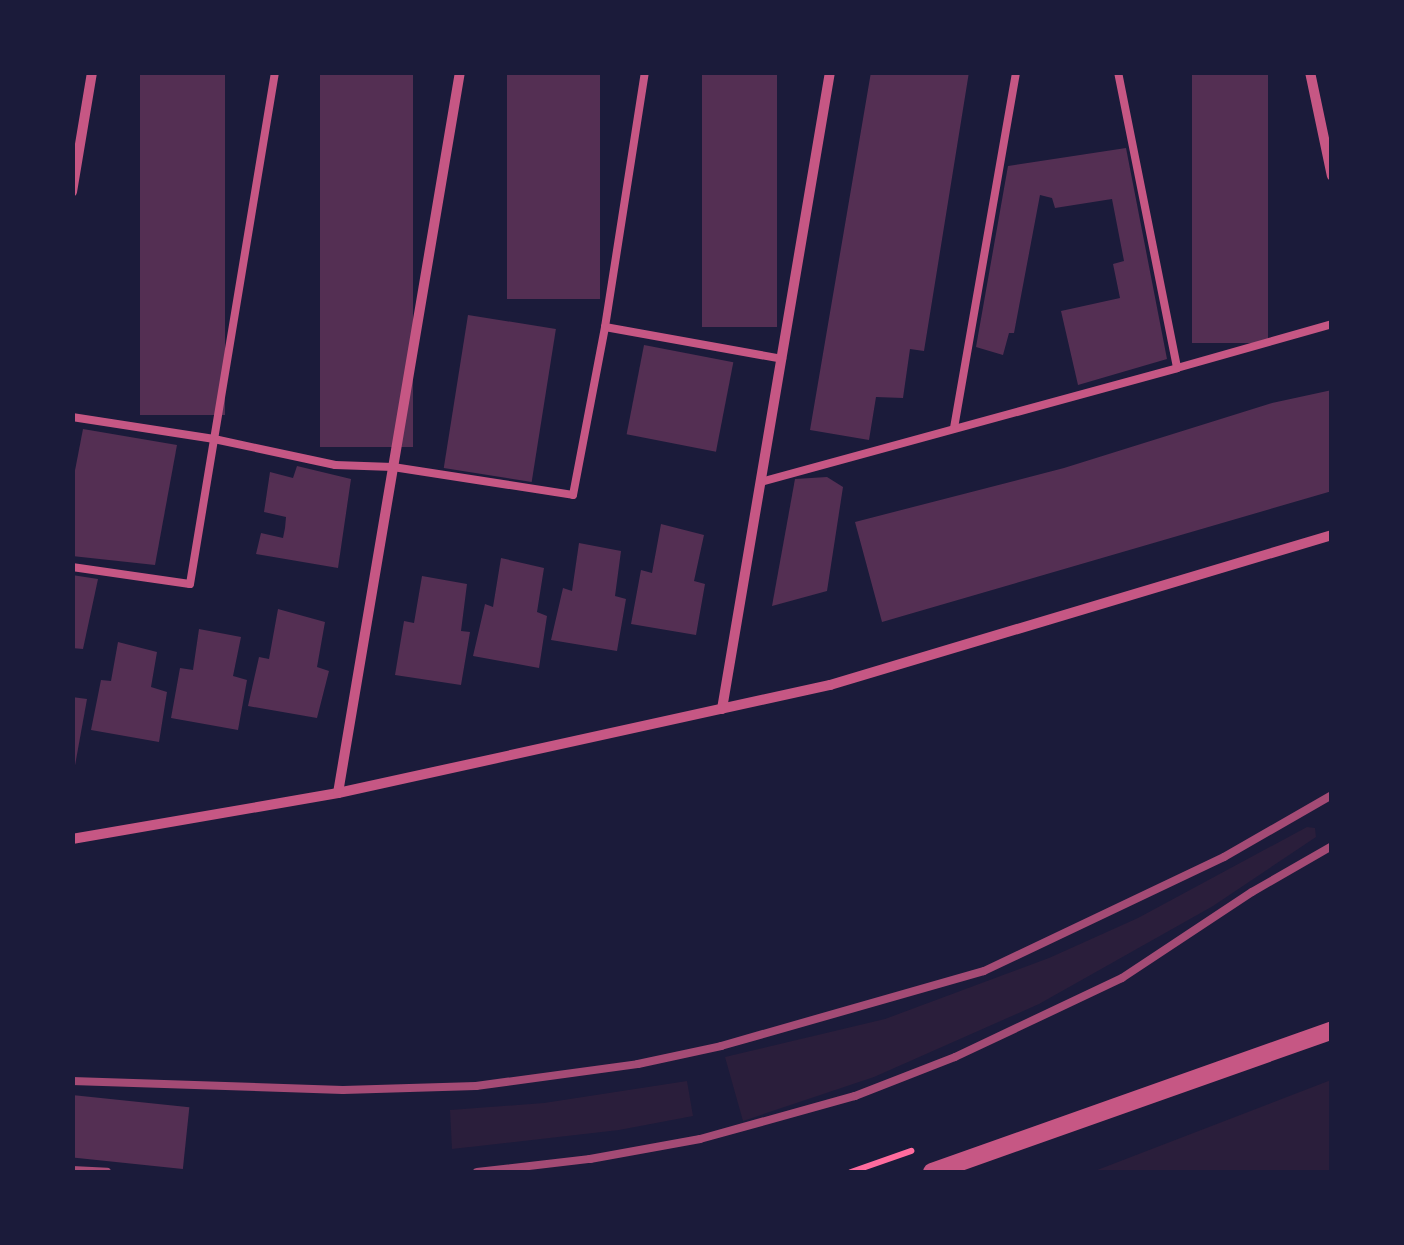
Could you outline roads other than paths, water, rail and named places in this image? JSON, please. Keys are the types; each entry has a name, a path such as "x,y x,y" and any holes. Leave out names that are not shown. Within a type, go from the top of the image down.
{"street":[{"path":"72,192 92,72"},
{"path":"338,794 460,72"},
{"path":"722,709 830,72"},
{"path":"1310,72 1327,130 1332,176"},
{"path":"72,839 338,794 830,686 1332,534"},
{"path":"932,1172 1332,1030"}],"lane":[{"path":"72,567 190,584 275,72"},
{"path":"72,417 214,440 334,466 394,467 573,496 605,327 645,72"},
{"path":"954,428 1016,72"},
{"path":"1118,72 1178,368"},
{"path":"761,482 1332,324"},
{"path":"605,327 782,360"}],"railway":[{"path":"72,1081 343,1090 476,1086 638,1064 721,1046 984,971 1224,857 1332,795"},
{"path":"477,1172 590,1159 700,1139 855,1096 955,1057 1122,978 1252,892 1332,846"},
{"path":"72,1170 107,1172"}]}
